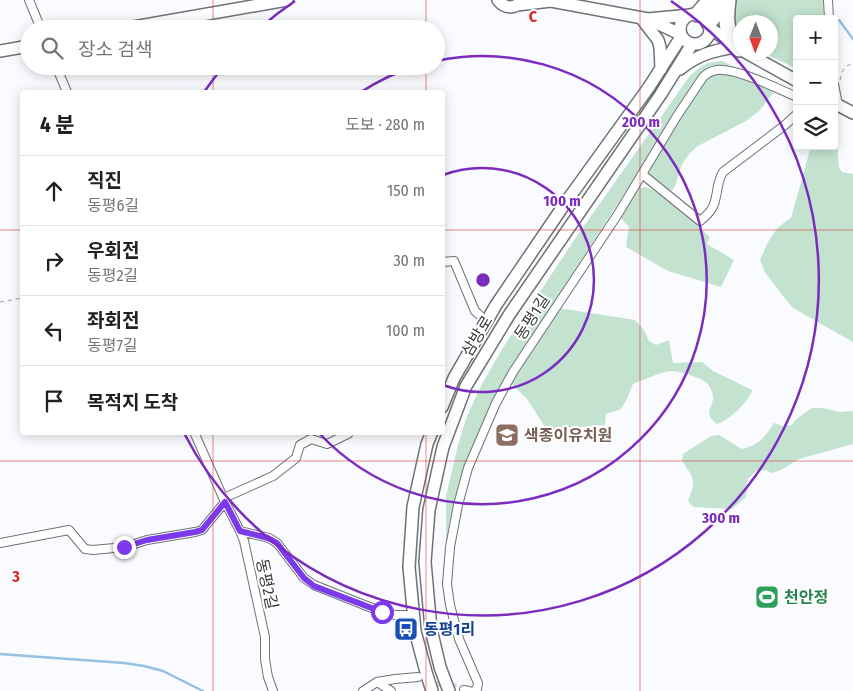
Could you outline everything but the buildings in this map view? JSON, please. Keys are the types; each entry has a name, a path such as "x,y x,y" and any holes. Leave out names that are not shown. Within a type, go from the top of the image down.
{"highway":[{"path":"702,20 710,0"},
{"path":"702,20 726,0"},
{"path":"726,0 726,24 733,39"}],"street":[{"path":"28,0 37,20"},
{"path":"173,20 287,0"},
{"path":"487,0 500,2 509,7 520,3 550,0 644,19 702,20 733,44"},
{"path":"828,0 829,15"},
{"path":"644,19 681,36 686,42 733,49"},
{"path":"644,19 658,40 661,69"},
{"name":"삼방로","path":"445,400 454,378 496,305 661,69 681,36 680,26 683,19 702,20 710,32 706,40 696,44 674,73 509,315 462,395 443,448 429,510 425,562 431,628 440,667 449,691"},
{"path":"0,51 20,48"},
{"path":"674,73 701,55 714,51 733,50"},
{"path":"758,60 793,79"},
{"name":"동평1길","path":"474,691 477,689 478,683 459,638 450,605 447,584 452,538 458,505 468,468 496,403 513,372 618,214 677,116 703,77 708,73 719,70 736,72 793,95"},
{"path":"60,75 66,90"},
{"path":"838,98 853,113"},
{"path":"642,174 700,222 710,212 715,202 719,179 723,172 793,118"},
{"path":"445,262 454,261 474,311 486,322"},
{"name":"동평2길","path":"195,435 240,531 265,637 265,659 273,691"},
{"path":"0,543 69,530 85,549 93,550 124,547 147,540 202,530 224,500 273,476 296,458 300,444 311,439 327,444 346,435"},
{"path":"431,435 413,507 409,567 415,631 432,691"},
{"path":"240,531 268,538 277,543 304,578 314,586 382,612 395,615 414,615"},
{"path":"362,691 377,682 418,677"},
{"path":"377,682 391,691"}],"path":[{"path":"838,89 844,68 853,64"},
{"path":"0,302 20,298"}],"green space":[{"path":"737,0 823,0 824,15 793,15 793,67 778,60 778,15 733,15 733,24 729,15"},
{"path":"722,61 731,65 708,70 643,165 494,397 462,475 451,514 446,542 446,496 467,416 483,382 504,346 577,236 689,77 704,65"},
{"path":"719,73 732,75 774,92 759,111 746,121 698,146 690,153 682,164 672,191 659,184 648,172 702,81 710,75"},
{"path":"810,150 838,150 839,168 842,172 853,174 853,342 793,308 765,272 760,260 769,241 775,231 791,218"},
{"path":"645,187 670,201 710,237 707,244 734,260 721,287 668,271 626,247 629,227 620,217 639,188"},
{"path":"558,308 635,320 644,330 649,341 656,345 669,340 673,363 702,362 713,371 752,390 750,395 738,410 717,424 709,414 713,397 707,383 689,375 670,371 633,384 621,409 606,414 605,425 547,430 527,399 511,383"},
{"path":"812,408 823,408 840,412 853,411 853,444 799,459 772,473 766,470 756,471 747,480 746,497 732,509 693,507 688,501 693,480 682,461 683,454 711,436 719,435 742,449 748,447 761,440 774,423 783,426 792,425 795,420"}],"waterway":[{"path":"839,20 853,39"},
{"path":"0,654 144,666 163,671 203,691"}],"tunnel":[{"path":"425,679 464,690"}],"place":[{"name":"색종이유치원","path":"507,435"},
{"name":"천안정","path":"767,597"},
{"name":"동평1리","path":"406,629"}],"route":[{"path":"124,547 147,540 202,530 225,502 240,531 268,538 277,543 304,578 314,586 382,612"}]}
